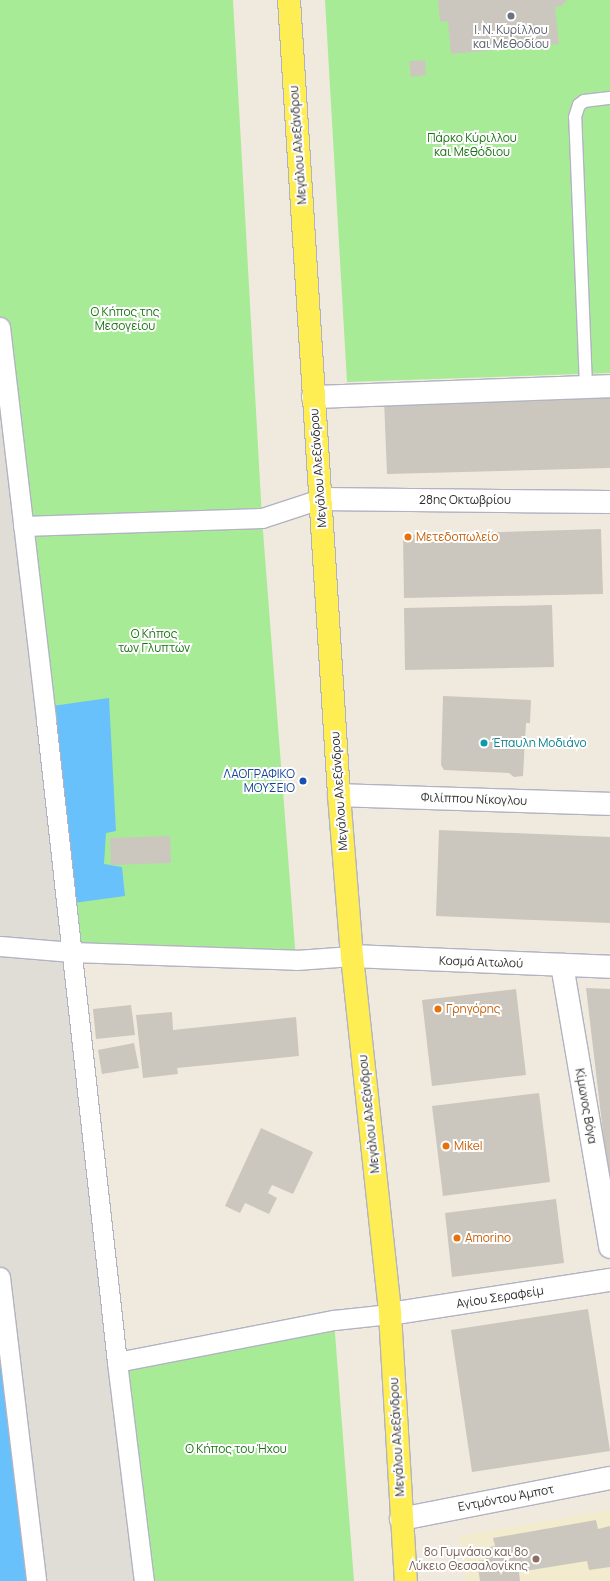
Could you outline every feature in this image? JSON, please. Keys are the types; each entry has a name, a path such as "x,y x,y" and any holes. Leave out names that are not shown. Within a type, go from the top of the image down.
{"main road":[{"name":"Μεγάλου Αλεξάνδρου","path":"289,0 339,795 352,956 390,1314 401,1518 406,1581"}],"street":[{"path":"0,327 72,952 117,1362 144,1581"},
{"path":"313,397 610,386"},
{"path":"23,526 262,518 320,499"},
{"name":"28ης Οκτωβρίου","path":"320,499 610,502"},
{"name":"Φιλίππου Νίκογλου","path":"339,795 610,804"},
{"path":"0,946 72,952 296,960 352,956"},
{"name":"Κοσμά Αιτωλού","path":"352,956 610,967"},
{"name":"Κίμωνος Βόγα","path":"562,965 610,1247"},
{"path":"0,1277 36,1581"},
{"name":"Αγίου Σεραφείμ","path":"390,1314 610,1280"},
{"path":"117,1362 334,1320 390,1314"},
{"name":"Εντμόντου Άμποτ","path":"401,1518 610,1478"}],"lane":[{"path":"586,386 575,117 579,105 584,101 610,98"}],"shaded area":[{"path":"0,327 144,1581 36,1581 0,1277"},
{"name":"8ο Γυμνάσιο και 8ο Λύκειο Θεσσαλονίκης","path":"610,1510 610,1581 466,1581 459,1536"}],"green space":[{"path":"0,0 233,0 262,518 296,960 72,952 0,327"},
{"name":"Πάρκο Κύριλλου και Μεθόδιου","path":"325,0 610,0 610,373 347,382"},
{"name":"Ο Κήπος του Ήχου","path":"334,1320 354,1581 144,1581 117,1362"}],"water":[{"path":"109,698 116,831 106,833 104,864 122,867 125,896 66,904 45,707"},
{"path":"0,1295 32,1581 0,1581"}],"building":[{"path":"438,0 567,0 562,6 555,7 559,44 451,54 448,21 440,22"},
{"path":"425,60 426,75 411,77 409,61"},
{"path":"610,394 610,468 387,474 384,400"},
{"path":"601,529 603,594 404,598 403,535"},
{"path":"552,605 554,667 405,670 404,608"},
{"name":"Έπαυλη Μοδιάνο","path":"443,696 531,700 530,723 526,723 523,776 514,777 509,773 444,770 441,765"},
{"path":"439,830 610,837 610,923 436,916"},
{"path":"170,836 171,863 111,865 110,838"},
{"path":"586,988 610,989 609,1183"},
{"path":"516,989 526,1075 432,1086 422,1000"},
{"path":"131,1005 135,1035 96,1039 93,1009"},
{"path":"172,1012 173,1030 296,1017 299,1056 177,1068 178,1074 143,1078 136,1015"},
{"path":"134,1043 139,1068 102,1074 98,1050"},
{"path":"539,1093 550,1182 443,1196 432,1106"},
{"path":"261,1128 313,1152 293,1194 272,1185 268,1193 277,1198 269,1214 245,1203 240,1213 225,1206"},
{"path":"556,1199 564,1263 452,1277 445,1213"},
{"path":"588,1309 610,1451 472,1472 451,1330"},
{"name":"8ο Γυμνάσιο και 8ο Λύκειο Θεσσαλονίκης","path":"596,1520 598,1529 610,1526 610,1567 589,1570 587,1561 519,1572 520,1581 480,1581 477,1561 486,1560 484,1548 495,1546 493,1538"}],"place":[{"name":"Ι. Ν. Κυρίλλου και Μεθοδίου","path":"511,16"},
{"name":"Μετεδοπωλείο","path":"408,537"},
{"name":"Έπαυλη Μοδιάνο","path":"484,743"},
{"name":"ΛΑΟΓΡΑΦΙΚΟ ΜΟΥΣΕΙΟ","path":"303,781"},
{"name":"Γρηγόρης","path":"438,1009"},
{"name":"Mikel","path":"446,1146"},
{"name":"Amorino","path":"457,1238"},
{"name":"8ο Γυμνάσιο και 8ο Λύκειο Θεσσαλονίκης","path":"536,1559"}],"park label":[{"name":"Ο Κήπος της Μεσογείου","path":"125,319"},
{"name":"Ο Κήπος των Γλυπτών","path":"154,641"}]}
